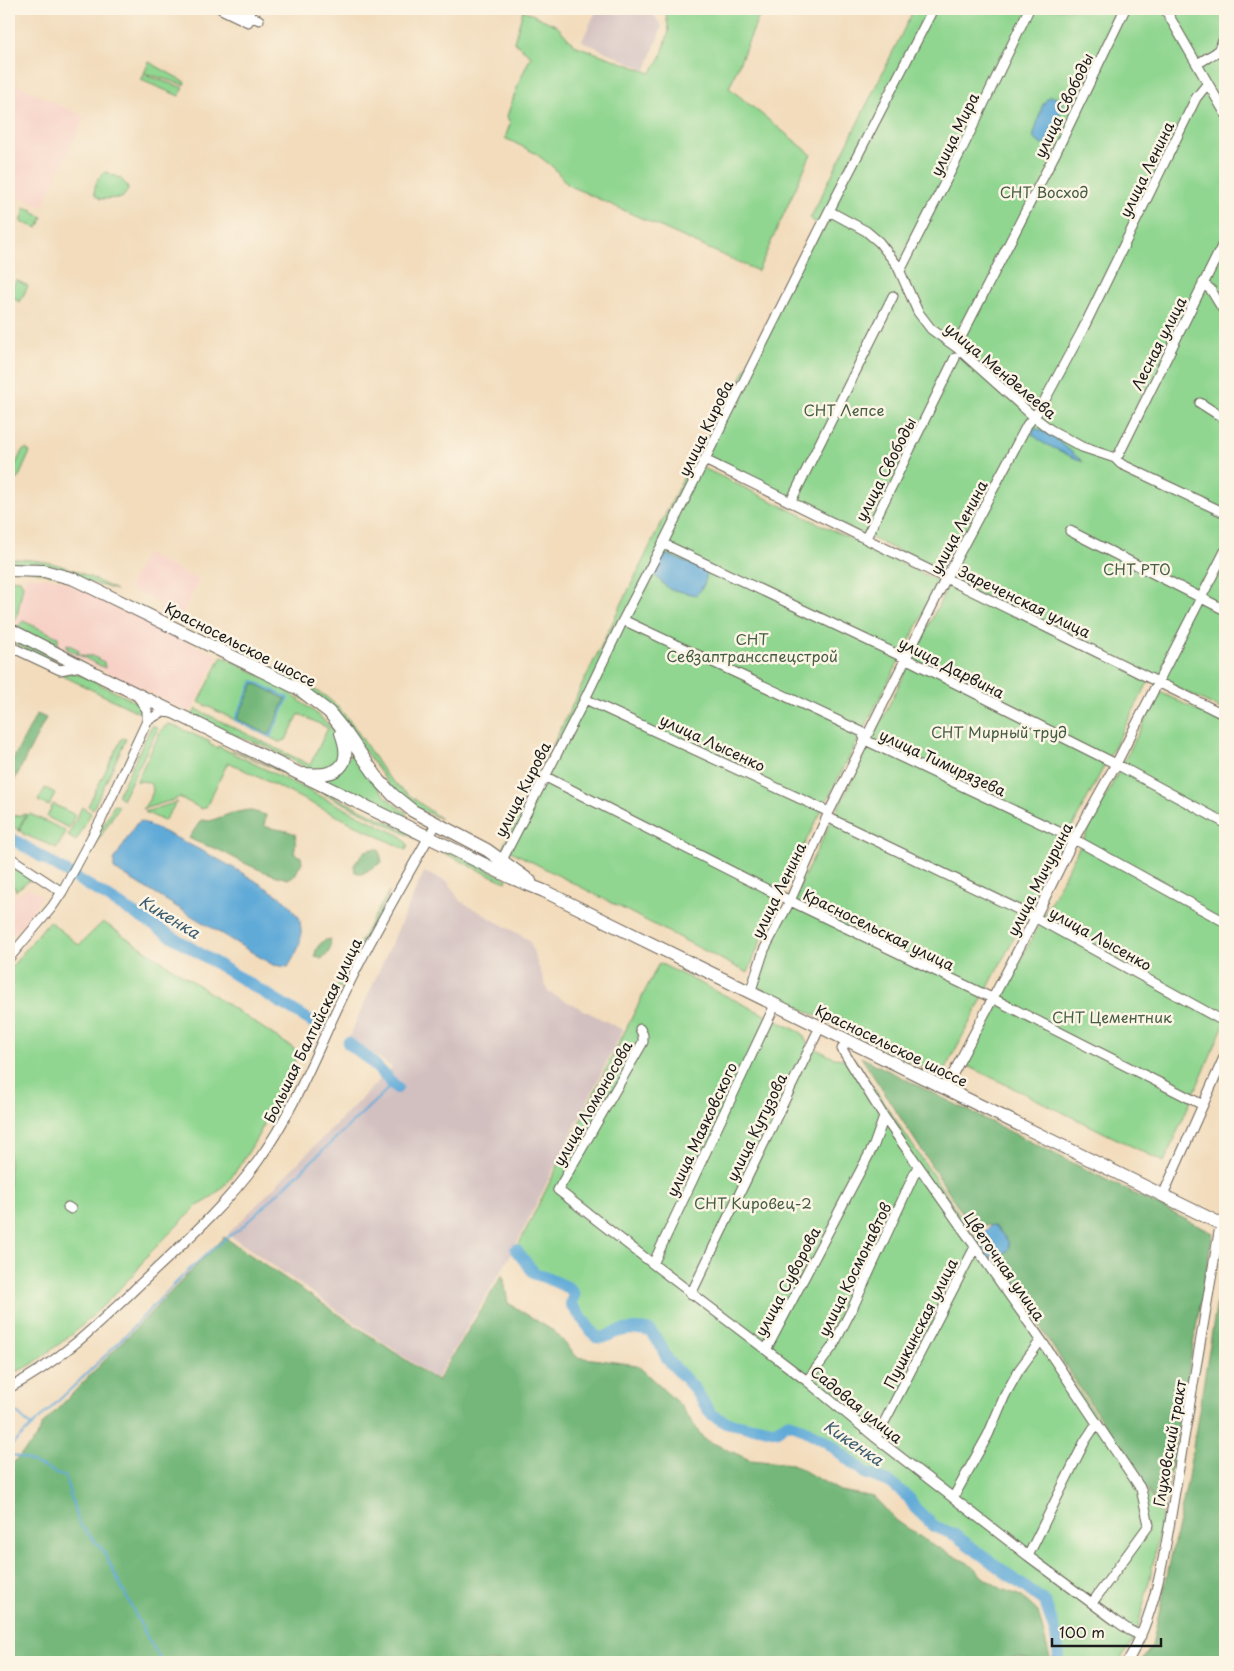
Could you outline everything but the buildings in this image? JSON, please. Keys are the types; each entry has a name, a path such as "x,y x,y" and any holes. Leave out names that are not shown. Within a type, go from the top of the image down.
{"main road":[{"name":"Красносельское шоссе","path":"9,570 44,571 64,575 86,584 299,689 315,700 337,722 385,788 413,811 487,850 544,892"},
{"name":"Красносельское шоссе","path":"9,629 429,838 820,1027 844,1045 944,1089 1224,1225"},
{"path":"299,774 329,774 338,770 344,763 347,753 346,744 337,722"}],"street":[{"path":"221,9 253,19 236,9"},
{"name":"улица Кирова","path":"502,860 585,699 829,211 933,9"},
{"name":"улица Мира","path":"900,271 963,147 1029,9"},
{"name":"улица Свободы","path":"956,347 1055,154 1125,9"},
{"path":"1165,9 1225,113"},
{"path":"1197,64 1217,52 1225,37"},
{"name":"улица Ленина","path":"750,993 764,950 790,901 828,814 864,740 1027,425 1040,408 1082,331 1196,98 1208,83"},
{"name":"улица Менделеева","path":"829,211 866,231 879,242 897,264 918,312 931,329 956,347 1051,430 1082,447 1115,458 1121,464 1225,513"},
{"name":"Лесная улица","path":"1115,458 1119,454 1225,240"},
{"path":"1203,283 1211,290 1225,313"},
{"path":"792,501 894,296"},
{"name":"улица Свободы","path":"866,538 955,358"},
{"path":"1200,403 1225,419"},
{"name":"Зареченская улица","path":"705,460 1225,715"},
{"path":"1070,531 1225,610"},
{"name":"улица Дарвина","path":"662,545 668,546 907,659 1116,764 1225,823"},
{"name":"улица Мичурина","path":"944,1089 1035,918 1074,840 1116,764 1225,552"},
{"name":"улица Тимирязева","path":"623,620 862,732 864,740 1074,840 1225,922"},
{"path":"9,646 60,670 81,666"},
{"path":"9,958 52,907 77,866 108,806 147,721 146,707 135,693"},
{"name":"улица Лысенко","path":"585,699 828,814 1035,918 1225,1022"},
{"path":"147,721 162,712 175,713"},
{"name":"Красносельская улица","path":"544,776 790,901 992,999 1203,1106"},
{"name":"Большая Балтийская улица","path":"9,1388 59,1358 87,1335 211,1216 258,1161 289,1112 360,961 436,824"},
{"path":"9,857 64,888"},
{"name":"улица Маяковского","path":"652,1264 775,1005"},
{"name":"улица Кутузова","path":"691,1294 820,1027"},
{"name":"улица Ломоносова","path":"558,1190 643,1042 640,1028"},
{"name":"Цветочная улица","path":"844,1045 884,1117 1097,1422 1141,1489 1149,1525 1092,1603"},
{"path":"1163,1195 1225,1055"},
{"name":"улица Суворова","path":"766,1350 874,1145 884,1117"},
{"name":"улица Космонавтов","path":"808,1381 833,1346 849,1315 918,1166"},
{"name":"Садовая улица","path":"558,1190 691,1294 808,1381 876,1438 1028,1556 1129,1630 1141,1636"},
{"name":"Глуховский тракт","path":"1127,1662 1141,1636 1162,1562 1219,1232 1224,1225"},
{"name":"Пушкинская улица","path":"876,1438 975,1247"},
{"path":"953,1498 988,1435 1005,1395 1019,1370 1040,1340"},
{"path":"1028,1556 1084,1441 1097,1422"}],"shaded area":[{"path":"597,9 649,9 662,26 646,70 582,41"},
{"path":"9,81 85,117 42,207 9,191"},
{"path":"145,554 199,580 182,615 128,588"},
{"path":"26,576 61,579 218,656 190,713 16,628"},
{"path":"424,872 448,882 460,901 529,940 548,992 623,1030 512,1253 436,1379 228,1234 392,1067 349,1037"},
{"path":"28,888 42,896 24,923 9,940 9,899"}],"green space":[{"path":"665,9 762,9 729,88 811,154 758,271 568,185 553,167 535,153 505,138 510,124 507,116 531,56 514,42 523,10 557,26 574,45 651,73 661,57 669,31"},
{"path":"914,9 1225,9 1225,711 1152,675 941,1077 756,986 767,951 953,576 791,501 702,456 818,224 810,219"},
{"path":"149,62 185,82 184,85 144,73"},
{"path":"144,75 184,88 179,96 141,80"},
{"path":"106,172 120,178 127,185 128,190 122,198 100,199 95,195 97,182"},
{"path":"24,207 33,210 34,213 43,217 38,228 21,222"},
{"path":"16,280 28,286 20,302 9,296"},
{"path":"26,449 30,452 18,479 14,479 11,476 12,472 22,451"},
{"name":"СНТ Севзаптрансспецстрой","path":"691,462 940,582 778,895 748,973 503,847"},
{"path":"9,559 40,561 65,567 116,590 93,583 9,566"},
{"path":"9,579 20,580 23,585 17,617 11,622 9,621"},
{"path":"23,621 58,637 58,648 16,628"},
{"path":"9,635 36,648 63,666 9,641"},
{"path":"67,644 79,650 78,653 84,656 92,656 104,662 105,668 67,649"},
{"path":"230,648 295,678 325,696 337,706 353,725 386,775 401,789 441,819 417,808 391,787 349,729 229,650"},
{"path":"222,656 282,687 330,726 339,740 342,752 336,765 329,770 309,769 265,746 231,734 192,716 196,709 310,765 328,728 299,714 286,740 279,742 199,702"},
{"path":"73,673 138,703 142,714 59,674"},
{"path":"254,683 286,699 269,735 237,719"},
{"name":"СНТ Цементник","path":"1160,692 1225,724 1225,1022 1164,1162 966,1065"},
{"path":"37,714 46,718 11,787 9,786 9,767"},
{"path":"168,724 210,742 209,744 217,748 218,746 401,836 408,845 406,850 228,762 206,807 202,809 179,797 143,809 153,790 151,784 142,781 136,782 161,730"},
{"path":"152,725 158,728 122,800 118,795"},
{"path":"122,738 126,739 93,809 88,806"},
{"path":"232,750 245,754 507,879 506,882 256,760"},
{"path":"352,751 382,793 407,813 403,819 325,780 349,757"},
{"path":"45,788 55,793 49,806 38,801"},
{"path":"177,802 164,821 145,812"},
{"path":"53,804 75,815 69,828 47,817"},
{"path":"114,805 119,806 93,849 91,848"},
{"path":"82,807 91,813 76,841 68,836"},
{"path":"248,810 266,815 264,826 295,834 294,853 301,857 302,862 295,875 288,879 269,873 189,838 201,820 210,821 232,813"},
{"path":"26,814 19,827 20,832 9,823 9,817"},
{"path":"30,814 64,830 65,834 57,848 23,834 20,827 27,815"},
{"path":"379,849 382,862 362,874 355,872 354,865 365,851"},
{"path":"9,864 31,879 15,891 16,888 9,884"},
{"path":"389,891 387,899 352,963 331,1007 332,996 352,956"},
{"path":"49,921 79,945 103,922 299,1052 257,1138 228,1181 213,1196 197,1206 145,1258 138,1269 107,1302 74,1333 31,1365 9,1375 9,970"},
{"path":"330,939 328,953 321,959 315,956 320,944"},
{"name":"СНТ Кировец-2","path":"659,963 802,1033 808,1045 834,1058 855,1060 1152,1499 1162,1516 1150,1578 1135,1639 1118,1662 1060,1662 1056,1623 1048,1601 955,1535 934,1526 915,1508 909,1498 891,1483 865,1473 827,1442 798,1426 787,1423 776,1431 725,1422 711,1414 694,1388 667,1359 660,1344 650,1331 615,1332 604,1338 596,1337 568,1308 574,1295 571,1290 535,1274 516,1250"},
{"path":"861,1057 1213,1233 1163,1513 996,1261 1009,1249 995,1226 987,1225 972,1228"},
{"path":"224,1237 437,1381 503,1274 508,1303 555,1332 577,1357 637,1365 680,1405 704,1439 750,1460 792,1464 840,1491 874,1497 897,1521 928,1542 968,1563 984,1578 1002,1589 1021,1596 1038,1612 1051,1662 1018,1658 990,1662 9,1662 9,1467 36,1439 42,1425"},
{"path":"1225,1253 1225,1662 1141,1662 1152,1646 1187,1483"}],"water":[{"path":"1049,96 1062,99 1059,117 1045,144 1042,145 1033,138 1042,106"},
{"path":"1034,428 1054,438 1083,462 1043,443 1032,434"},
{"path":"662,553 707,570 704,584 696,595 669,589 654,575"},
{"path":"141,821 224,863 275,893 289,904 299,917 301,938 288,967 273,965 114,869 114,860 136,824"},
{"path":"991,1225 995,1226 1008,1241 1009,1249 999,1256 990,1259 975,1236 980,1236"}],"waterway":[{"path":"253,681 288,698 270,737 235,720 253,681"},
{"name":"Кикенка","path":"9,837 314,1023"},
{"name":"Кикенка","path":"77,884 79,880"},
{"name":"Кикенка","path":"348,1043 368,1058 397,1088"},
{"path":"9,1448 100,1361 189,1270 205,1255 240,1229 393,1084"},
{"name":"Кикенка","path":"516,1250 535,1274 571,1290 574,1295 571,1304 596,1337 605,1337 616,1332 629,1330 642,1329 650,1331 660,1344 667,1359 694,1388 711,1414 725,1422 776,1431 787,1423 798,1426 827,1442 865,1473 891,1483 909,1498 915,1508 934,1526 955,1535 1045,1602 1056,1635 1059,1657 1057,1662"},
{"path":"16,1412 31,1426"},
{"path":"9,1454 65,1477 79,1524 102,1549 162,1662"}],"park label":[{"name":"СНТ Восход","path":"1044,191"},
{"name":"СНТ Лепсе","path":"844,409"},
{"name":"СНТ РТО","path":"1137,568"},
{"name":"СНТ Мирный труд","path":"999,731"}]}
